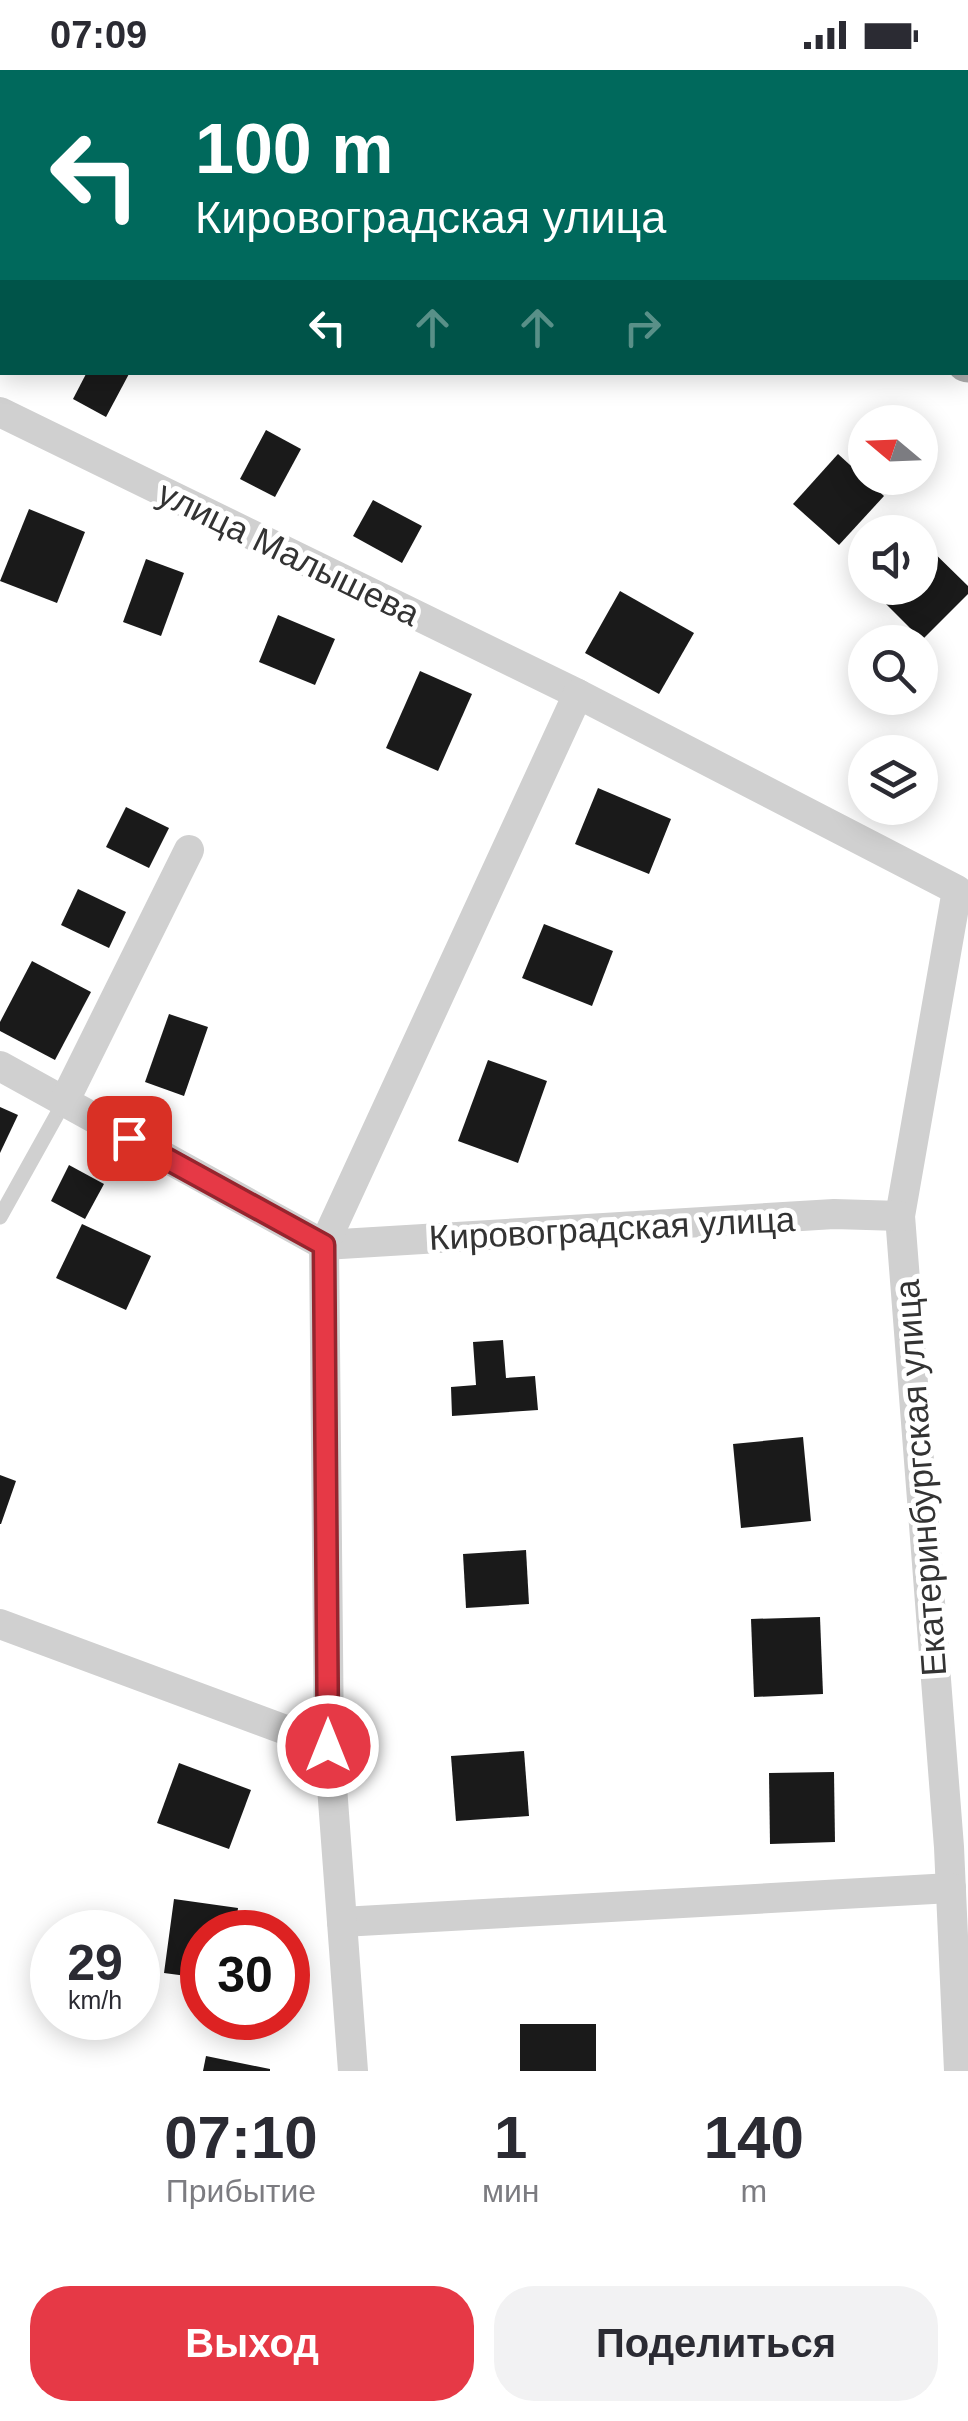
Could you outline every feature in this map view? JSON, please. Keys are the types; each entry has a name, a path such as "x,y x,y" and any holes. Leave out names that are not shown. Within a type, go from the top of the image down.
{"street":[{"name":"улица Малышева","path":"0,412 578,694 957,890"},
{"path":"353,2071 328,1746 324,1245 578,694"},
{"path":"64,1102 189,850"},
{"name":"Екатеринбургская улица","path":"957,890 900,1216 951,1888 959,2071"},
{"path":"0,1066 324,1245"},
{"name":"Кировоградская улица","path":"324,1245 834,1214 900,1216"},
{"path":"0,1624 328,1746"},
{"path":"342,1922 951,1888"}],"lane":[{"path":"0,1218 64,1102"}],"building":[{"path":"85,375 128,375 106,417 73,399"},
{"path":"266,430 301,449 275,497 240,479"},
{"path":"838,454 848,463 848,495 884,496 867,515 848,515 848,535 839,545 793,504"},
{"path":"373,500 422,526 402,563 353,536"},
{"path":"29,509 85,532 57,603 0,581"},
{"path":"938,557 968,586 968,594 937,625 907,625 887,605 938,605"},
{"path":"146,559 184,573 161,636 123,622"},
{"path":"620,591 694,633 659,694 585,653"},
{"path":"278,615 335,639 315,685 259,662"},
{"path":"420,671 472,694 438,771 386,748"},
{"path":"598,788 671,819 649,874 575,844"},
{"path":"126,807 169,828 149,868 106,847"},
{"path":"78,889 126,912 109,948 61,925"},
{"path":"544,924 613,951 592,1006 522,978"},
{"path":"32,961 91,992 55,1060 0,1031 0,1022"},
{"path":"169,1014 208,1027 184,1096 145,1082"},
{"path":"488,1060 547,1081 518,1163 458,1141"},
{"path":"0,1107 18,1115 0,1153"},
{"path":"69,1165 104,1184 85,1219 51,1201"},
{"path":"82,1224 151,1256 126,1310 56,1278"},
{"path":"503,1340 506,1378 535,1376 538,1410 452,1416 451,1387 476,1385 473,1342"},
{"path":"803,1437 811,1521 741,1528 733,1444"},
{"path":"0,1475 16,1481 1,1524 0,1524"},
{"path":"526,1550 529,1604 466,1608 463,1554"},
{"path":"820,1617 823,1694 754,1697 751,1619"},
{"path":"524,1751 529,1816 456,1821 451,1756"},
{"path":"179,1763 251,1790 229,1849 157,1823"},
{"path":"834,1772 835,1842 770,1844 769,1773"},
{"path":"174,1899 238,1908 180,1910 180,1975 164,1973"},
{"path":"520,2024 596,2024 596,2071 520,2071"},
{"path":"206,2056 270,2069 270,2071 203,2071"}],"route":[{"path":"129,1138 324,1245 328,1746"}]}
